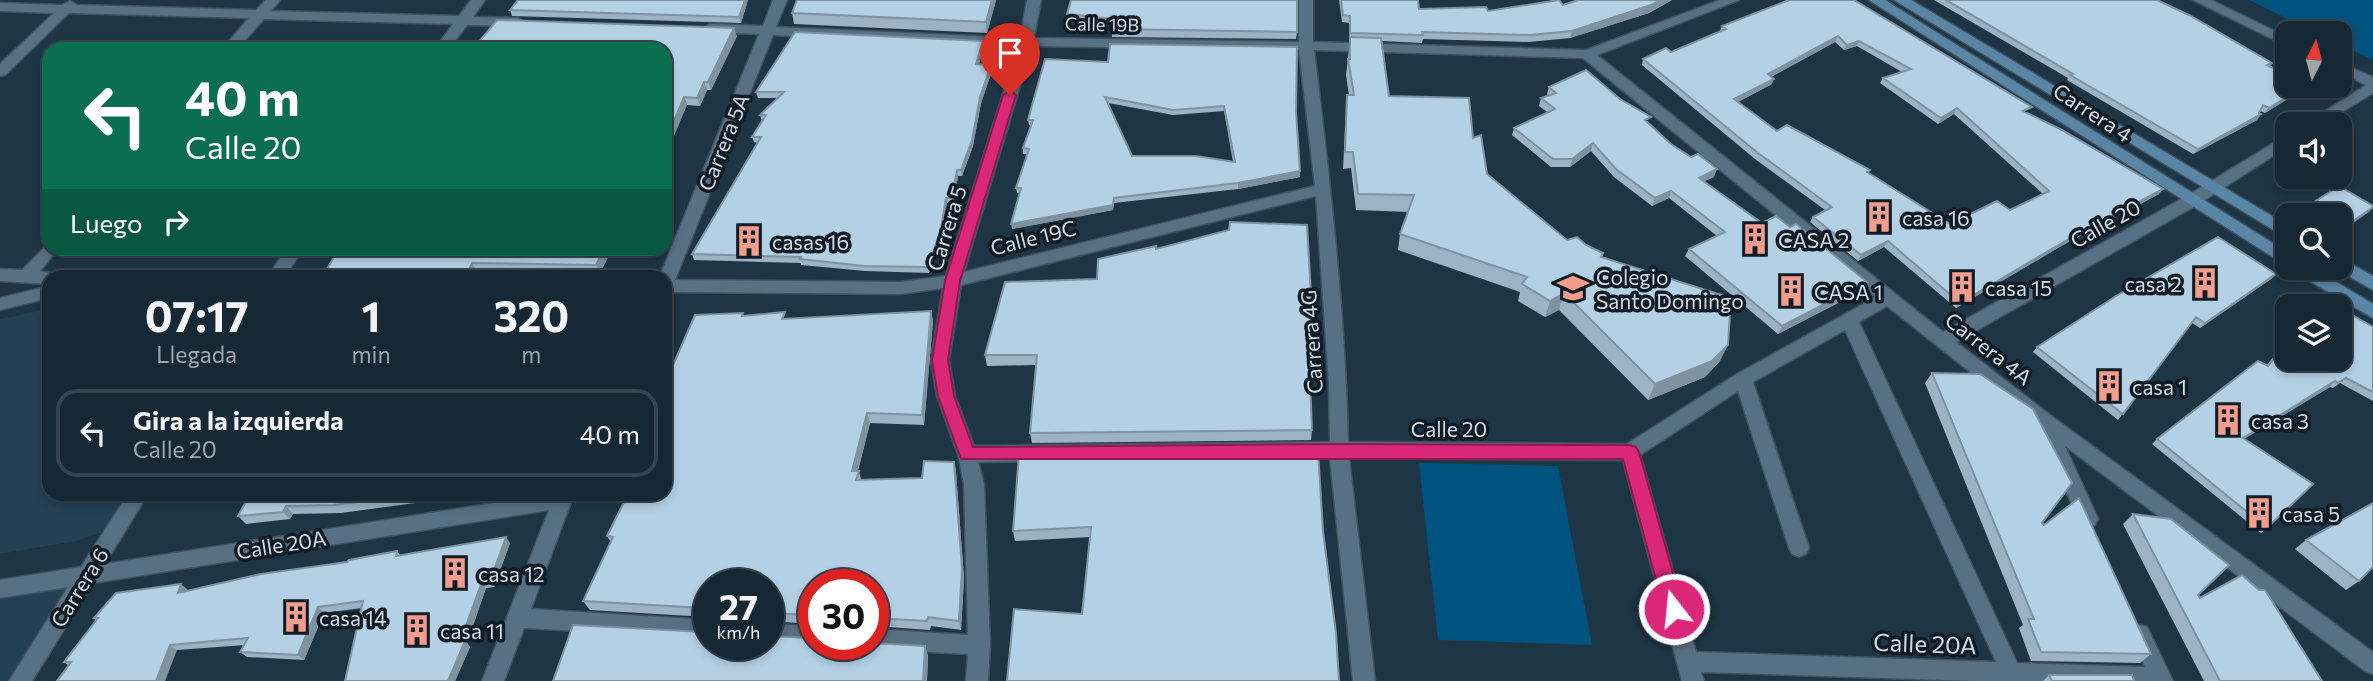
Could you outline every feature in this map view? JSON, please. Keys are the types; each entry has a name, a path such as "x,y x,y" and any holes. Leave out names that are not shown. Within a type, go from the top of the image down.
{"main road":[{"name":"Carrera 4","path":"1876,0 2275,253"},
{"name":"Carrera 4","path":"1900,0 2275,225"},
{"path":"2352,271 2373,284"},
{"path":"2320,280 2373,312"}],"street":[{"path":"235,42 273,0"},
{"path":"447,42 478,0"},
{"name":"Carrera 5A","path":"671,270 780,0"},
{"name":"Carrera 5","path":"977,681 979,645 974,484 967,454 946,396 940,360 953,281 1026,42 1034,0"},
{"name":"Carrera 4G","path":"1306,0 1306,46 1322,189 1338,385 1339,450 1364,681"},
{"name":"Calle 19B","path":"699,28 1026,42 1587,54 1731,0"},
{"path":"2200,0 2275,36"},
{"path":"0,72 70,5"},
{"path":"0,7 70,5 260,15 532,23"},
{"name":"Carrera 4A","path":"1587,54 2043,420 2373,664"},
{"path":"2331,112 2373,85 2352,74"},
{"name":"Calle 20","path":"1942,341 2190,201 2275,147"},
{"name":"Calle 19C","path":"672,285 901,288 953,281 1322,189"},
{"path":"26,277 44,256"},
{"path":"0,275 42,278"},
{"path":"0,304 42,294"},
{"path":"1691,671 1630,452 1743,379 1888,298"},
{"path":"1849,320 2011,672"},
{"path":"1743,379 1799,548"},
{"path":"2043,420 2098,542"},
{"name":"Calle 20","path":"967,454 1339,450 1630,452"},
{"name":"Carrera 6","path":"20,681 133,501"},
{"name":"Calle 20A","path":"0,589 533,501"},
{"path":"493,681 562,501"},
{"path":"2132,616 2160,679"},
{"path":"518,618 693,628"},
{"path":"889,640 979,645"},
{"name":"Calle 20A","path":"1691,671 2011,672 2160,679"}],"shaded area":[{"path":"2249,0 2373,0 2373,60 2352,50 2352,21 2292,21"},
{"path":"42,310 42,501 125,501 100,533 76,541 0,554 0,319"},
{"path":"1419,463 1558,466 1592,645 1438,640"},
{"path":"67,568 87,568 14,681 0,681 0,580"}],"building":[{"path":"518,0 745,0 739,17 510,10"},
{"path":"797,0 992,0 986,22 792,13"},
{"path":"1071,0 1297,0 1297,32 1111,29 1112,19 1067,14"},
{"path":"1341,0 1418,0 1419,9 1486,7 1488,11 1559,0 1563,5 1578,0 1661,0 1572,31 1530,35 1422,32 1423,35 1350,33 1350,16 1343,15"},
{"path":"1789,0 1854,0 2032,107 2023,111 2062,130 2163,189 2067,240 1960,303 1888,241 1861,255 1813,217 1832,207 1758,153 1643,59 1666,48 1671,52 1726,29 1722,26","holes":["1838,36 1847,45 1859,41 1911,69 1883,78 1941,118 1957,108 2049,191 2010,210 1997,201 1950,224 1867,172 1870,170 1787,125 1777,131 1734,99 1774,79 1768,74"]},
{"path":"1946,0 2157,0 2189,15 2272,63 2267,65 2275,69 2275,98 2285,98 2269,108 2263,105 2259,113 2261,114 2198,149 2070,75 2073,74"},
{"path":"497,20 734,28 708,82 704,82 697,98 684,97 672,125 672,42 479,42"},
{"path":"795,32 983,41 976,64 991,65 980,97 972,140 961,170 957,170 952,198 946,198 941,229 928,267 864,266 800,259 801,257 692,254 761,137 752,137 766,115 760,115 784,92 756,92"},
{"path":"1350,37 1381,38 1389,96 1469,98 1473,138 1481,135 1487,174 1567,240 1577,237 1603,253 1601,257 1731,298 1728,345 1712,361 1655,384 1564,293 1550,301 1522,284 1527,277 1400,234 1414,195 1358,194 1353,152 1345,152 1347,95 1354,95 1348,59"},
{"path":"1110,44 1297,47 1296,111 1300,171 1238,183 1114,198 1113,205 1011,224 1021,188 1016,188 1029,149 1023,148 1033,120 1028,120 1045,59 1108,62","holes":["1105,97 1173,110 1224,106 1235,162 1196,156 1132,156"]},
{"path":"1586,70 1620,99 1651,117 1645,120 1671,144 1691,157 1698,154 1717,169 1699,178 1762,223 1776,216 1790,227 1796,224 1867,282 1782,326 1689,249 1725,232 1671,191 1655,198 1616,169 1593,143 1572,159 1553,159 1514,128 1555,109 1541,98 1556,93 1549,87"},
{"path":"2334,189 2344,189 2373,207 2352,222 2352,203 2313,203"},
{"path":"1230,222 1307,225 1312,311 1312,354 1309,354 1312,430 1030,433 1037,355 985,355 1005,282 1097,279 1098,259 1156,246 1156,249 1229,230"},
{"path":"2218,237 2275,273 2205,323 2196,317 2123,414 2037,347 2116,296"},
{"path":"334,256 600,256 596,265 472,263 469,270 327,269"},
{"path":"931,311 922,415 867,413 852,471 859,471 856,480 922,478 924,461 954,462 962,568 959,621 928,617 927,621 889,619 889,569 798,569 798,614 784,614 784,569 693,569 693,607 583,601 613,537 607,536 624,501 672,501 672,367 695,315 743,313 742,316 785,312 782,319"},
{"path":"2352,315 2373,327 2373,392 2346,378 2338,383 2335,381 2243,438 2313,484 2267,528 2157,439 2258,361 2268,366 2275,357 2275,371 2352,371"},
{"path":"1932,373 1980,374 2033,409 2072,483 2042,523 2044,525 2079,498 2151,654 2041,652 2028,619 2034,619"},
{"path":"1318,451 1323,531 1336,633 1339,681 1007,681 1014,609 1082,614 1091,527 1013,531 1019,454"},
{"path":"246,501 366,501 286,506 283,512 238,516"},
{"path":"2373,503 2373,567 2359,581 2306,540"},
{"path":"2133,514 2171,519 2229,565 2198,595 2200,598 2242,575 2259,590 2265,590 2322,681 2220,681"},
{"path":"506,537 490,581 482,582 460,642 465,641 448,681 345,681 363,601 318,607 298,655 240,652 248,638 170,645 156,681 57,681 71,662 64,662 98,618 94,618 116,593 181,584 178,593 261,574 347,562 397,551 396,556"},
{"path":"573,625 693,631 693,660 784,660 784,637 798,637 798,660 889,660 889,644 925,646 923,681 553,681"},
{"path":"2049,675 2132,675 2134,681 2052,681"}],"place":[{"name":"casa 16","path":"1879,217"},
{"name":"CASA 2","path":"1755,239"},
{"name":"casas 16","path":"749,241"},
{"name":"casa 2","path":"2205,283"},
{"name":"casa 15","path":"1962,287"},
{"name":"Colegio Santo Domingo","path":"1573,288"},
{"name":"CASA 1","path":"1791,291"},
{"name":"casa 1","path":"2109,386"},
{"name":"casa 3","path":"2228,420"},
{"name":"casa 5","path":"2259,513"},
{"name":"casa 12","path":"455,573"},
{"name":"casa 14","path":"296,617"},
{"name":"casa 11","path":"417,630"}],"route":[{"path":"1010,95 953,281 940,360 946,396 967,454 1339,450 1630,452 1674,609"}]}
